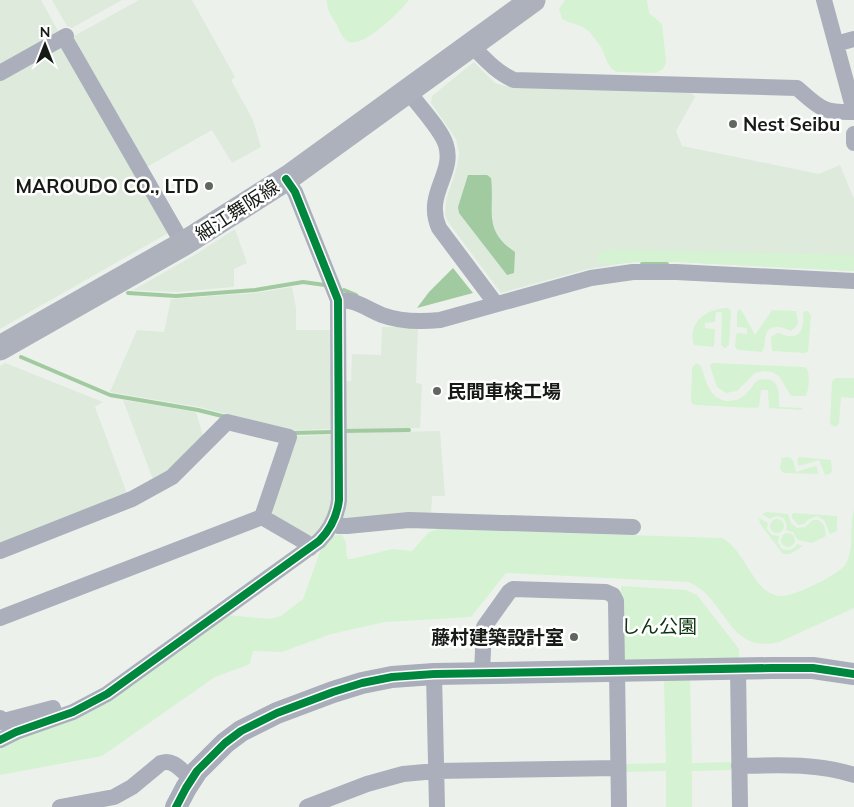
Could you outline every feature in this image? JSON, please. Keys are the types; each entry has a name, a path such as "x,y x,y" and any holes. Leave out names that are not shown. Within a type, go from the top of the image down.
{"main road":[{"name":"細江舞阪線","path":"0,348 183,244 286,178 534,0"}],"street":[{"path":"471,45 494,69 514,80 526,82 797,88 821,108 837,112 854,112 824,0"},
{"path":"0,72 65,36 183,244"},
{"path":"836,44 854,39"},
{"path":"408,91 440,133 447,147 446,164 435,198 434,208 439,228 496,304"},
{"path":"854,134 854,143"},
{"path":"0,740 16,732 73,712 107,694 310,548 326,534 333,523 339,500 338,300 295,192 286,178"},
{"path":"338,300 349,300 394,318 417,321 440,320 591,278 633,272 676,272 854,282"},
{"path":"0,551 132,499 172,476 228,422 289,437 262,517"},
{"path":"262,517 305,542 310,548"},
{"path":"0,618 262,517"},
{"path":"333,523 339,526 347,526 409,520 633,527"},
{"path":"482,673 484,627 513,589 606,592 613,595 616,602 619,807"},
{"path":"738,668 740,807"},
{"path":"176,807 192,779 210,756 225,743 259,721 333,692 362,683 392,677 434,674 738,668 813,668 854,674"},
{"path":"434,674 437,807"},
{"path":"0,718 0,722 84,700 87,705"},
{"path":"60,807 114,797 132,787 161,763 165,762 175,765 192,779"},
{"path":"739,766 809,766 827,768 854,775"},
{"path":"306,807 378,780 403,774 618,768"}],"shaded area":[{"path":"0,0 41,0 58,31 0,68"},
{"path":"52,0 122,0 72,28 67,26"},
{"path":"139,0 192,0 235,77 231,80 253,120 261,147 232,163 212,130 145,168 73,41 74,36"},
{"path":"64,46 170,232 0,329 0,77"},
{"path":"474,62 495,83 505,86 691,92 695,97 676,131 682,146 819,174 840,165 854,199 854,271 677,262 632,262 588,269 501,293 448,222 445,215 446,200 457,167 459,153 456,139 431,103 432,96"},
{"path":"468,175 487,175 491,178 492,219 498,236 515,252 514,273 507,275 459,213 458,207"},
{"path":"235,229 247,263 234,269 234,287 176,292 133,290 193,256"},
{"path":"453,268 473,293 417,308 429,292"},
{"path":"292,287 296,308 296,330 334,330 334,429 292,430 199,407 110,392 137,330 164,332 171,299 256,293"},
{"path":"382,327 418,327 416,383 422,384 420,428 344,430 344,381 351,381 352,354 381,355"},
{"path":"5,363 103,402 95,407 128,496 0,547 0,366"},
{"path":"123,400 196,412 204,439 154,482"},
{"path":"440,431 445,496 432,496 431,515 340,518 344,433"},
{"path":"334,435 333,508 313,540 268,513 293,436"}],"green space":[{"path":"327,0 409,0 381,28 362,40 354,42 345,40 342,36 328,10"},
{"path":"565,0 647,0 649,13 662,24 666,61 664,67 655,73 617,72 613,70 601,47 586,29 562,19 559,9"},
{"path":"611,249 854,255 854,271 655,261 610,264 598,262 597,256 603,251"},
{"path":"728,308 731,311 729,345 725,348 721,345 722,312 716,312 715,322 705,323 705,328 715,329 714,347 694,345 693,330 700,318 713,311"},
{"path":"739,309 742,311 755,335 772,310 796,311 797,326 791,331 781,327 769,329 762,352 738,350 735,347 736,335 738,333 747,334 747,328 737,327 737,312"},
{"path":"808,311 811,316 808,352 772,351 771,337 777,333 787,336 797,335 802,329 803,313"},
{"path":"696,363 701,366 709,388 716,397 727,401 739,399 758,380 765,379 771,380 777,386 779,407 802,408 802,410 769,408 768,390 761,390 759,407 755,408 692,404 692,368"},
{"path":"712,363 804,367 809,375 806,396 791,396 779,376 772,372 763,371 755,373 737,391 726,393 717,387 710,366"},
{"path":"837,378 854,378 854,398 841,397 839,424 835,427 830,424 832,382"},
{"path":"789,457 793,460 796,472 815,466 817,467 818,474 782,472 780,468 782,458"},
{"path":"799,457 831,460 832,471 830,474 825,475 819,460 799,466 797,460"},
{"path":"854,510 854,608 779,642 762,644 748,640 737,632 701,589 688,582 506,573 471,617 385,622 331,634 282,652 253,651 248,665 215,677 102,756 0,775 0,746 32,731 227,615 270,619 281,616 303,599 321,549 329,538 336,535 342,535 344,538 348,559 393,549 412,551 429,532 439,529 722,538 734,547 766,591 780,596 812,586 844,566 850,553"},
{"path":"767,512 788,514 791,523 797,528 805,527 813,520 819,520 824,525 826,536 812,543 798,540 793,532 786,530 785,520 777,516 770,519 762,514"},
{"path":"794,513 837,516 837,531 830,534 824,520 817,516 809,519 804,524 798,525 792,518"},
{"path":"759,518 768,523 767,529 772,535 779,536 778,543 782,549 791,550 797,544 803,546 790,554 783,554 760,524"},
{"path":"774,519 780,519 784,526 780,533 774,533 770,529 770,523"},
{"path":"785,533 791,533 795,540 791,547 785,547 781,543 781,537"},
{"name":"しん公園","path":"621,586 686,590 697,595 739,649 739,662 621,660"},
{"path":"664,680 690,680 692,763 734,762 734,770 692,771 692,807 666,807 666,771 623,772 623,764 666,763"}],"waterway":[{"path":"642,264 667,264"},
{"path":"128,293 176,296 255,290 303,282 325,285"},
{"path":"344,290 356,295"},
{"path":"21,357 110,395 198,410 226,417"},
{"path":"344,431 409,430"},
{"path":"291,433 334,432"}],"cycle path":[{"path":"0,740 16,732 73,712 107,694 319,541 333,522 339,500 338,300 295,192 286,179"},
{"path":"176,807 197,771 225,743 241,731 277,713 333,692 362,683 392,677 434,674 771,668 813,668 854,674"}],"place":[{"name":"Nest Seibu","path":"733,124"},
{"name":"MAROUDO CO., LTD","path":"209,186"},
{"name":"民間車検工場","path":"437,391"},
{"name":"藤村建築設計室","path":"574,637"}]}
